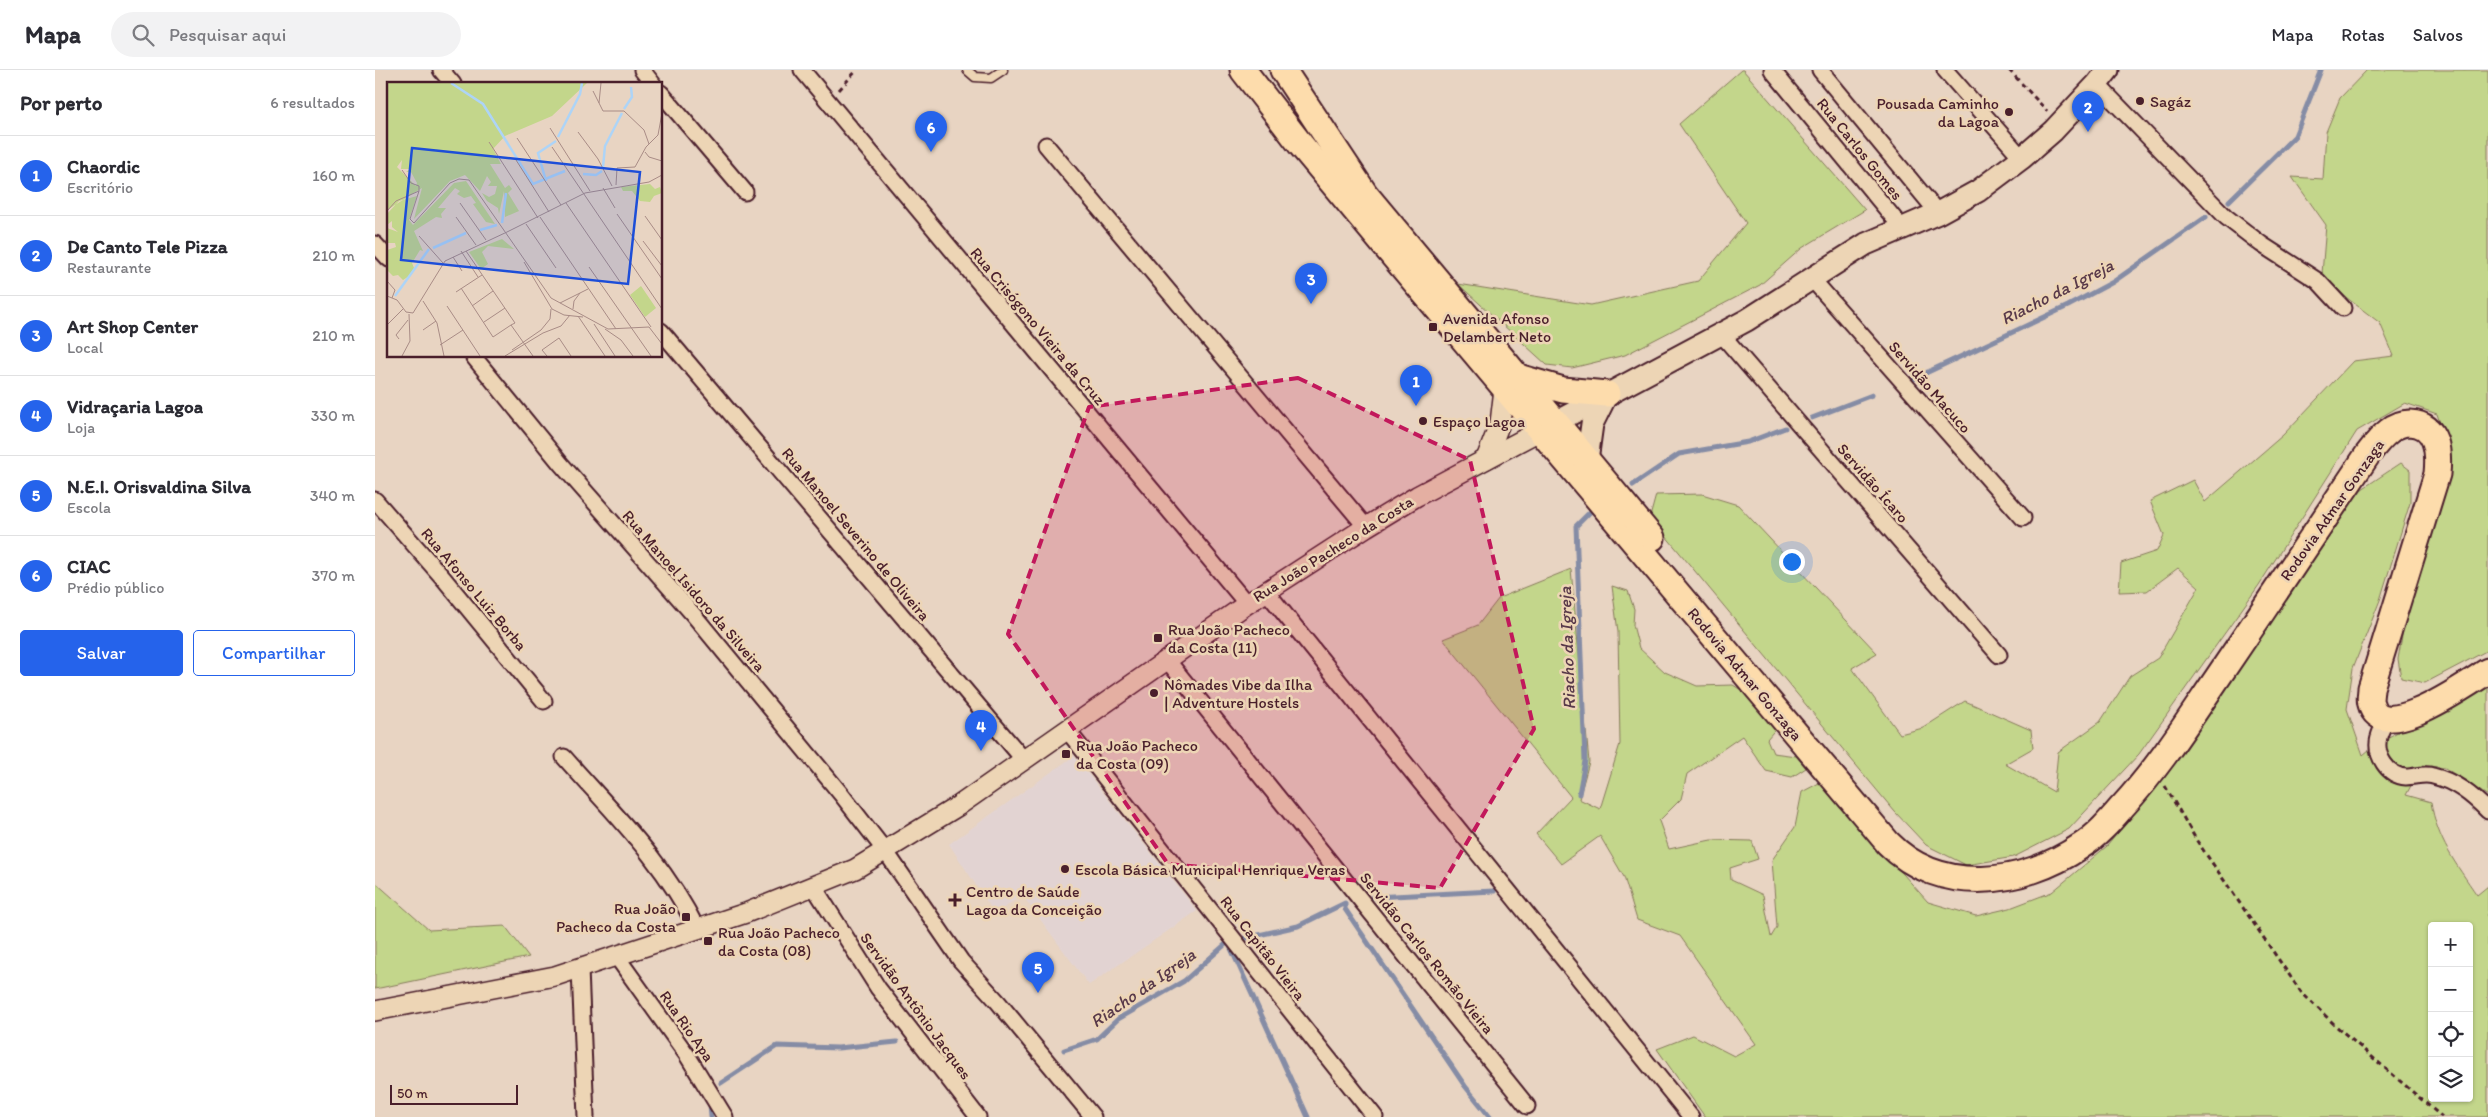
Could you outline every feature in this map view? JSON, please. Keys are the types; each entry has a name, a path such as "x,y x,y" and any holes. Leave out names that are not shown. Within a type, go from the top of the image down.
{"main road":[{"path":"1243,70 1301,145 1511,383 1607,394"},
{"path":"1283,70 1365,194 1547,427 1722,335 1849,254 1902,228 1939,213 1978,191 2022,158 2060,124 2103,77"},
{"path":"1587,460 1592,424 1607,394"},
{"name":"Rodovia Admar Gonzaga","path":"1547,427 1888,843 1908,862 1919,868 1951,878 1975,880 2030,873 2052,864 2082,846 2107,824 2155,770 2368,454 2390,430 2402,423 2418,424 2428,429 2435,441 2438,460 2437,474 2371,688 2371,704 2377,714 2387,720"},
{"name":"Rodovia Admar Gonzaga","path":"1547,427 1587,460 1909,842 1933,862 1975,880"},
{"path":"2387,720 2403,718 2419,711 2488,671"}],"street":[{"path":"441,70 451,82"},
{"path":"642,70 651,82"},
{"name":"Rua Crisógono Vieira da Cruz","path":"802,70 1247,604"},
{"name":"Rua Carlos Gomes","path":"1773,70 1902,228"},
{"name":"Rua Carlos Gomes","path":"1820,70 1939,213"},
{"path":"1945,70 2022,158"},
{"path":"2103,77 2226,217 2261,244 2319,281 2343,308"},
{"path":"663,95 745,192"},
{"path":"1046,145 1366,527"},
{"path":"375,244 387,257"},
{"name":"Servidão Macuco","path":"1811,279 2023,518"},
{"name":"Rua Manoel Severino de Oliveira","path":"663,333 1024,760"},
{"name":"Servidão Ícaro","path":"1722,335 1999,655"},
{"name":"Rua Manoel Isidoro da Silveira","path":"475,358 561,464 692,613 841,794 886,852 961,961 1004,1009 1093,1117"},
{"path":"1486,459 1500,423 1511,383"},
{"name":"Rua João Pacheco da Costa","path":"375,1011 523,984 580,969 697,930 813,887 886,852 1024,760 1266,591 1417,496 1547,427"},
{"name":"Rua Afonso Luiz Borba","path":"375,500 444,579 544,700"},
{"path":"1266,591 1691,1117"},
{"name":"Servidão Carlos Romão Vieira","path":"1167,660 1527,1106"},
{"path":"2387,720 2378,738 2380,754 2386,768 2394,775 2407,777 2426,774 2455,784 2488,811"},
{"name":"Rua Capitão Vieira","path":"1067,730 1375,1117"},
{"path":"564,757 653,857 676,890 697,930"},
{"name":"Servidão Antônio Jacques","path":"813,887 878,988 979,1117"},
{"name":"Rua Rio Apa","path":"617,956 687,1055 725,1117"},
{"path":"580,969 586,1117"}],"lane":[{"path":"967,70 975,76 991,78 1003,70"}],"path":[{"path":"829,102 857,70"},
{"path":"2009,70 2060,124"},
{"path":"2155,770 2197,841 2301,992 2336,1026 2442,1117"}],"highlighted area":[{"path":"1298,378 1470,460 1534,729 1440,888 1168,864 1008,634 1089,407"}],"shaded area":[{"name":"Escola Básica Municipal Henrique Veras","path":"1074,756 1197,911 1089,985 1022,895 995,914 949,844"}],"green space":[{"path":"1741,70 1865,210 1802,248 1760,285 1625,355 1572,368 1547,365 1458,284 1591,305 1698,281 1746,223 1679,124"},
{"path":"2367,70 2488,70 2488,650 2425,683 2401,678 2398,659 2410,590 2447,444 2437,414 2405,403 2357,431 2259,585 2139,754 2069,829 2014,857 1966,865 1926,845 1895,812 1650,517 1656,495 1702,494 1738,505 1877,653 1852,668 1900,734 1923,728 1965,701 2031,730 2033,748 2005,764 2054,792 2058,752 2100,722 2130,676 2158,658 2199,587 2178,568 2147,591 2119,592 2121,563 2157,551 2164,535 2150,501 2193,480 2205,502 2283,435 2353,361 2394,356 2380,323 2347,298 2322,274 2326,225 2292,177 2323,179 2326,132 2340,98"},
{"path":"2401,463 2410,470 2410,503 2380,600 2353,668 2347,709 2363,755 2376,744 2488,682 2488,796 2445,768 2422,765 2406,795 2431,802 2438,828 2448,851 2477,895 2488,886 2488,913 2486,915 2488,917 2488,1117 1705,1117 1657,1049 1693,1035 1734,1056 1756,1044 1680,936 1637,920 1624,877 1600,836 1561,864 1536,834 1571,797 1443,639 1478,625 1499,598 1571,569 1589,762 1579,799 1600,809 1620,744 1618,632 1612,586 1628,591 1634,609 1633,625 1639,648 1665,672 1697,686 1733,685 1751,696 1779,725 1767,739 1773,753 1796,756 1806,768 1792,777 1766,771 1742,736 1687,774 1681,799 1659,821 1669,849 1711,840 1752,841 1758,859 1730,868 1731,880 1763,895 1771,937 1777,927 1772,860 1795,827 1802,792 1821,782 1928,902 1976,916 2010,908 2052,892 2107,846 2158,784 2337,520 2362,489"},
{"path":"375,882 429,930 505,926 529,957 375,989"}],"waterway":[{"name":"Riacho da Igreja","path":"2229,201 2295,136 2321,70"},
{"name":"Riacho da Igreja","path":"1913,379 2068,306 2113,282 2206,217"},
{"name":"Riacho da Igreja","path":"1812,418 1872,395"},
{"name":"Riacho da Igreja","path":"1633,485 1679,454 1748,442 1785,428"},
{"name":"Riacho da Igreja","path":"1579,794 1585,761 1576,526 1593,509"},
{"name":"Riacho da Igreja","path":"1373,897 1494,891"},
{"name":"Riacho da Igreja","path":"1064,1050 1097,1039 1118,1019 1184,981 1228,942 1298,926 1345,903 1345,909 1465,1086 1490,1117"},
{"path":"1228,942 1308,1117"},
{"name":"Riacho da Igreja","path":"721,1083 777,1046 838,1048 897,1042"},
{"name":"Riacho da Igreja","path":"710,1103 711,1117"}],"place":[{"name":"Sagáz","path":"2140,101"},
{"name":"Pousada Caminho da Lagoa","path":"2009,112"},
{"name":"De Canto Tele Pizza","path":"2088,132"},
{"name":"CIAC","path":"931,152"},
{"name":"Art Shop Center","path":"1311,304"},
{"name":"Avenida Afonso Delambert Neto","path":"1433,327"},
{"name":"Chaordic","path":"1416,406"},
{"name":"Espaço Lagoa","path":"1423,421"},
{"name":"Rua João Pacheco da Costa (11)","path":"1158,638"},
{"name":"Nômades Vibe da Ilha | Adventure Hostels","path":"1154,693"},
{"name":"Vidraçaria Lagoa","path":"981,751"},
{"name":"Rua João Pacheco da Costa (09)","path":"1066,754"},
{"name":"Escola Básica Municipal Henrique Veras","path":"1065,869"},
{"name":"Centro de Saúde Lagoa da Conceição","path":"955,900"},
{"name":"Rua João Pacheco da Costa","path":"686,917"},
{"name":"Rua João Pacheco da Costa (08)","path":"708,941"},
{"name":"N.E.I. Orisvaldina Silva","path":"1038,993"}]}
